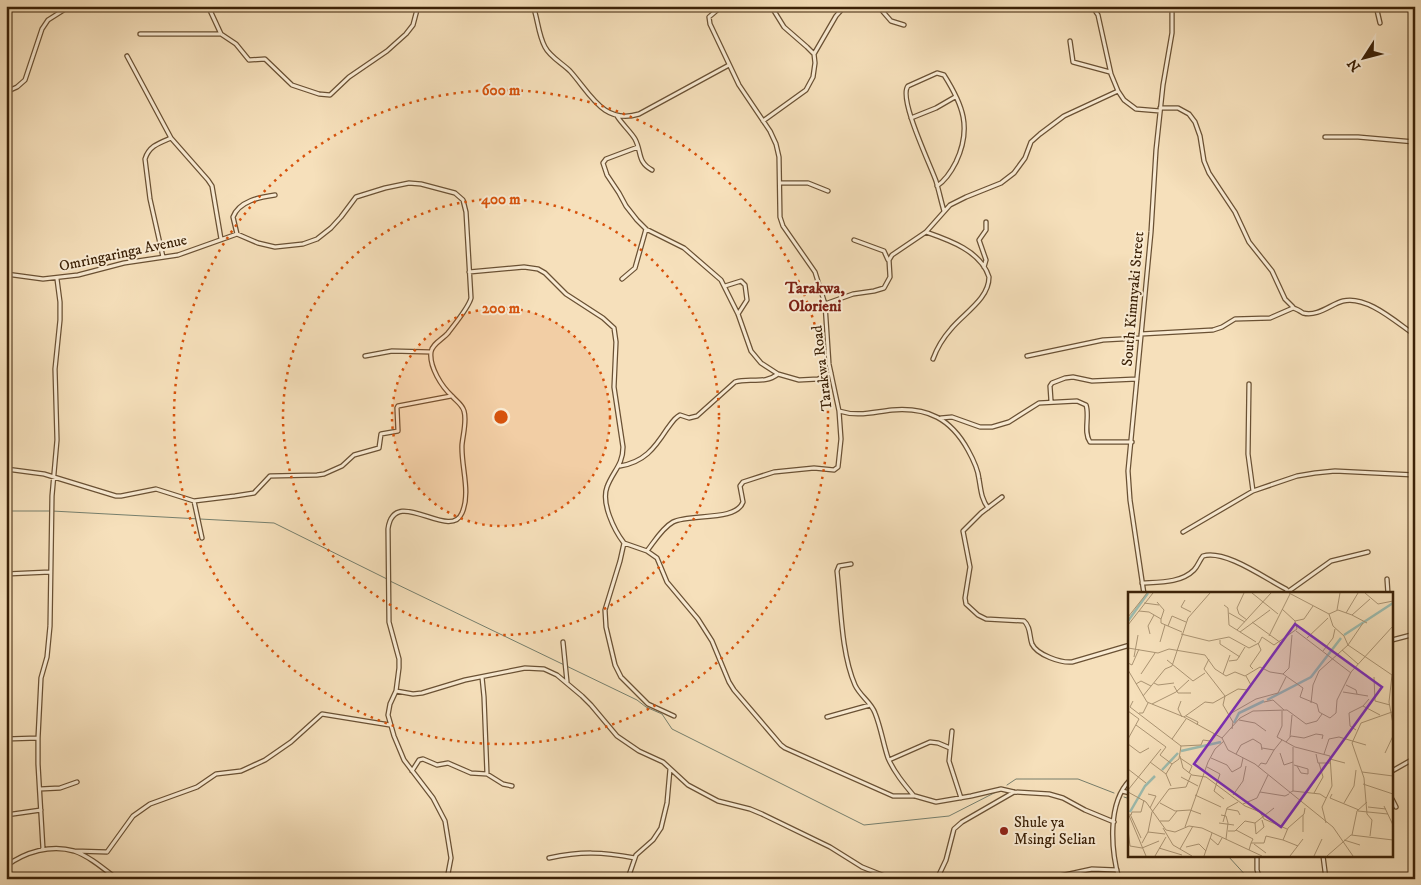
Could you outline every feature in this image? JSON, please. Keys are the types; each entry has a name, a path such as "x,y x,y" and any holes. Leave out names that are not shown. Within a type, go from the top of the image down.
{"street":[{"path":"6,92 18,87 25,80 46,22 70,6"},
{"path":"208,6 220,34"},
{"path":"140,34 220,34 236,44 249,60 265,58 292,85 326,95 333,93 349,77 402,38 413,25 418,6"},
{"path":"533,6 544,45 548,52 568,69 601,108 617,116 625,117 639,114 729,65"},
{"name":"Tarakwa Road","path":"647,552 662,532 676,520 726,514 740,508 743,502 740,486 743,482 774,472 807,468 836,470 838,467 840,448 839,411 831,373 826,304 814,272 782,222 779,157 776,144 729,65 709,20 712,14 722,6"},
{"path":"771,6 784,27 814,54"},
{"path":"763,121 806,90 813,77 814,54 836,16 845,6"},
{"path":"878,6 891,21 904,25"},
{"path":"1092,6 1100,22 1110,72 1118,91 1124,100 1136,109 1178,108 1188,114 1195,122 1200,136 1204,161 1209,173 1235,212 1249,242 1272,271 1284,299 1293,308 1304,313 1311,313 1343,301 1353,300 1385,312 1415,335"},
{"name":"South Kimnyaki Street","path":"1144,592 1128,490 1128,472 1160,109 1172,33 1172,6"},
{"path":"1376,6 1380,23"},
{"path":"1070,41 1073,62 1110,72"},
{"path":"127,56 171,138 212,186 221,239"},
{"path":"937,186 950,173 962,149 966,129 962,111 946,78 941,73 932,74 908,86 905,90 905,96 911,118 937,186 944,212"},
{"path":"888,260 896,251 926,232 944,212 959,200 1001,183 1014,173 1025,158 1031,142 1064,116 1118,91"},
{"path":"911,118 936,108 955,96"},
{"path":"617,116 634,138 644,164 652,170"},
{"path":"1325,137 1365,137 1415,142"},
{"path":"163,257 150,199 144,159 154,146 171,138"},
{"path":"638,147 606,159 603,165 607,176 626,206 646,229 688,251 702,265 719,277 738,314 751,351 761,363 778,374 806,380 818,379 831,373"},
{"path":"780,183 808,183 828,191"},
{"path":"274,195 255,199 240,208 233,217 237,234 258,243 274,247 303,244 317,239 331,228 342,217 356,197 394,185 421,184 455,193 463,200 466,212 470,303 449,332 433,347 431,352 437,374 452,396 461,405 464,413 462,452 466,488 464,510 461,516 451,522 404,511 394,514 389,522 388,622 399,659 396,690 388,710 390,725 399,748 412,771 433,798 444,821 451,864 447,879"},
{"path":"984,267 986,260 979,240 986,230 986,222"},
{"path":"622,279 635,268 646,229"},
{"path":"926,232 944,238 970,252 984,267 989,280 977,303 947,334 938,347 933,359"},
{"name":"Omringaringa Avenue","path":"6,274 57,279 124,263 178,255 237,234"},
{"path":"826,304 853,294 884,288 890,277 888,260 884,251 854,240"},
{"path":"468,272 524,267 538,269 545,273 566,294 603,318 614,328 616,342 614,387 623,454 619,466 607,486 606,496 610,514 624,543 657,558 667,582 703,626 716,649 734,690 781,745 885,793 900,797 914,796 936,802 1001,789 1056,796 1114,822"},
{"path":"44,849 38,738 41,678 47,657 50,626 50,572 57,440 55,369 60,320 60,292 57,279"},
{"path":"725,286 738,281 745,285 747,300 738,314"},
{"path":"1027,356 1094,341 1213,330 1235,319 1270,318 1293,308"},
{"path":"365,356 392,351 431,352"},
{"path":"619,466 642,459 664,434 675,417 680,415 688,418 697,416 735,382 741,380 765,381 778,374"},
{"path":"1051,401 1050,386 1052,383 1065,378 1073,377 1092,381 1137,379"},
{"path":"1249,384 1248,454 1253,491"},
{"path":"6,469 35,472 116,496 156,489 194,500 254,493 270,476 317,475 339,468 354,455 379,448 381,434 398,431 398,406 452,396"},
{"path":"941,418 952,416 980,427 992,427 1009,422 1039,403 1077,401 1086,405 1088,410 1087,436 1090,442 1132,442"},
{"path":"839,411 861,415 906,409 941,418 955,430 969,452 977,472 981,496 988,508"},
{"path":"1183,532 1253,491 1297,476 1340,472 1415,475"},
{"path":"1002,497 963,531 970,567 965,598 966,604 971,610 986,619 1024,621 1028,626 1032,643 1036,650 1068,662 1128,646"},
{"path":"194,500 202,538"},
{"path":"624,543 605,610 606,627 615,665 621,677 648,704 674,716"},
{"path":"1142,583 1174,580 1184,577 1196,568 1203,556 1214,555 1237,563 1290,592 1328,562 1368,552"},
{"path":"851,564 839,566 837,571 844,635 854,683 870,705 878,722 889,760 898,777 914,796"},
{"path":"6,574 50,572"},
{"path":"1388,579 1388,592"},
{"path":"1394,639 1415,634"},
{"path":"563,642 567,683"},
{"path":"396,690 413,694 422,693 454,682 533,668 550,671 567,683 591,705 617,736 639,751 662,762 688,785 711,797 762,814 830,847 862,867 892,879"},
{"path":"482,677 487,774"},
{"path":"827,717 870,705"},
{"path":"6,866 25,854 44,849 107,852 134,816 150,804 197,786 216,774 241,771 265,760 291,742 322,714 390,725"},
{"path":"952,731 949,761 961,798"},
{"path":"6,740 38,738"},
{"path":"889,760 930,742 950,748"},
{"path":"412,771 419,760 423,758 437,765 448,763 471,773 487,774 503,784 512,786"},
{"path":"1394,770 1415,758"},
{"path":"628,879 635,858 662,828 667,803 670,768"},
{"path":"40,789 60,788 77,782"},
{"path":"1119,879 1114,822 1122,791 1128,783"},
{"path":"1122,791 1128,792"},
{"path":"937,879 946,860 954,829 962,822 1014,792"},
{"path":"1394,803 1396,807"},
{"path":"6,815 41,810"},
{"path":"74,851 117,879"},
{"path":"549,858 580,852 598,852 635,858"},
{"path":"1257,858 1257,870 1260,879"},
{"path":"1323,858 1326,879"},
{"path":"1046,879 1092,869 1117,870"}],"waterway":[{"path":"6,511 52,511 274,523 387,579"},
{"path":"390,581 637,700 646,707 662,714 672,729 864,825 949,816 998,791"},
{"path":"1007,785 1016,779 1078,779 1114,793"},
{"path":"1124,797 1128,798"},
{"path":"1230,858 1249,879"}],"place":[{"name":"Shule ya Msingi Selian","path":"1004,831"}],"district":[{"name":"Tarakwa, Olorieni","path":"815,297"}]}
